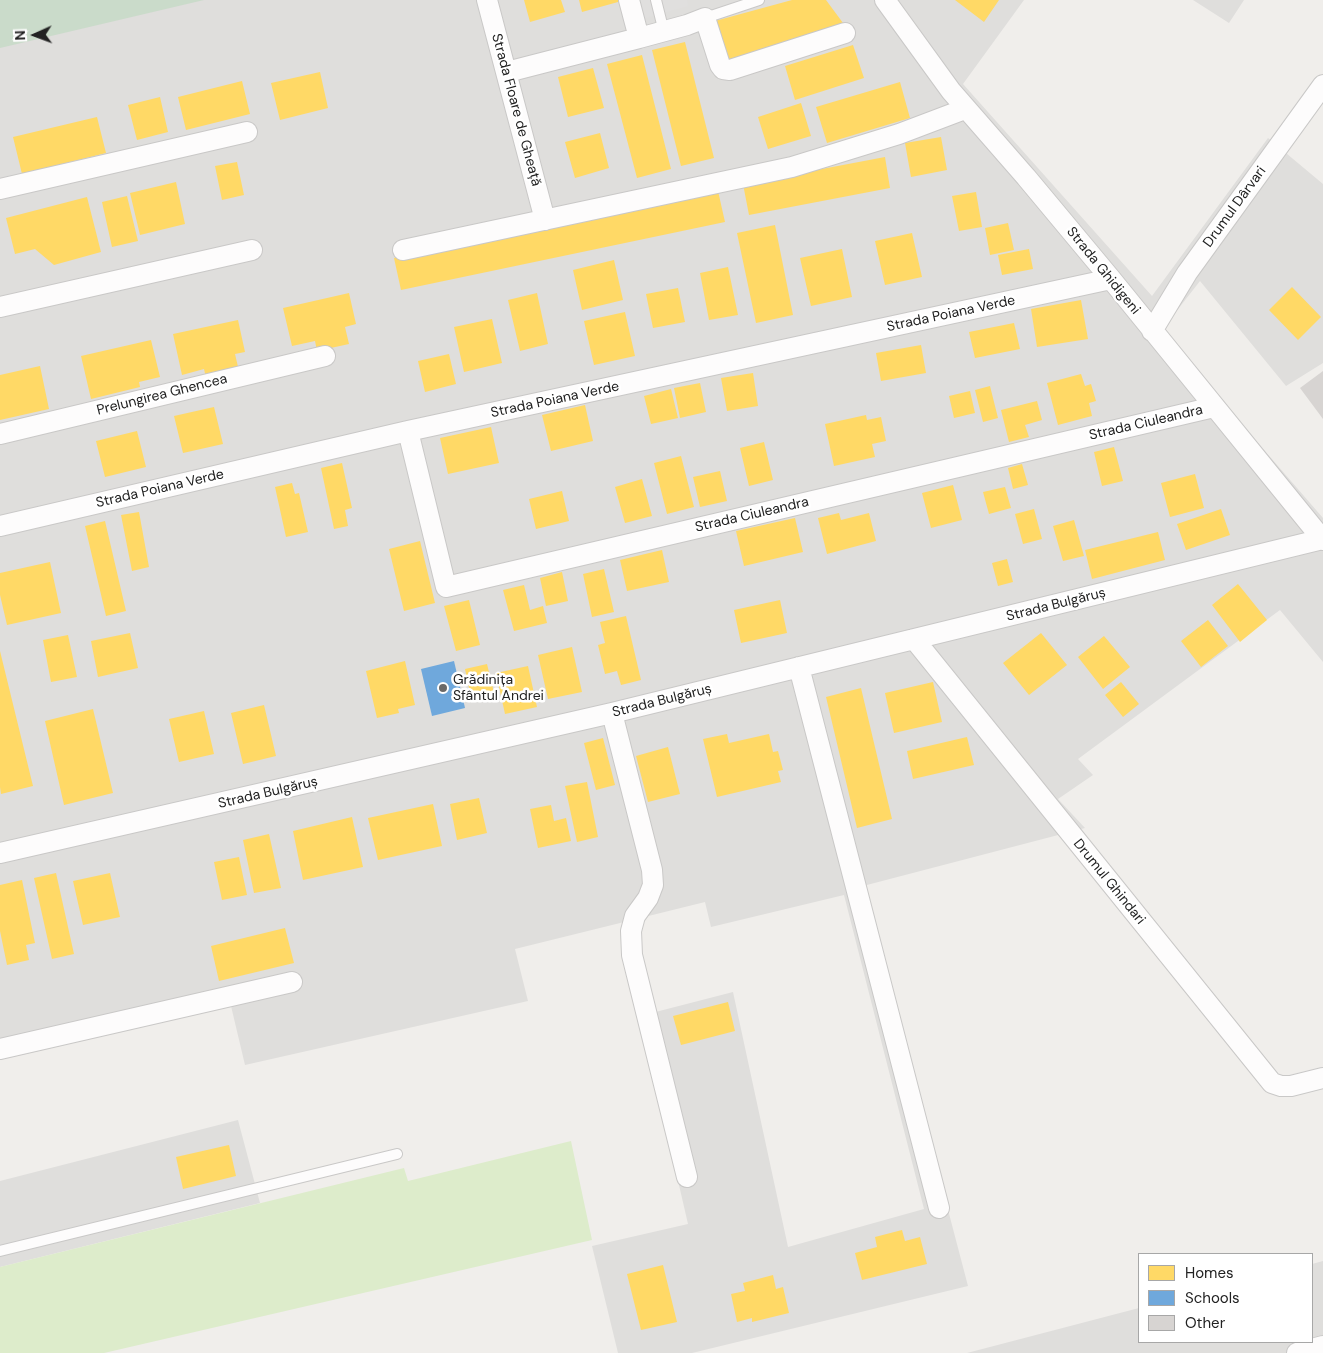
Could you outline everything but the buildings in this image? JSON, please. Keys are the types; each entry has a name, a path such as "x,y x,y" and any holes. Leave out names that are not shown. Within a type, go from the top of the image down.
{"street":[{"name":"Strada Floare de Gheață","path":"486,0 507,72 545,220"},
{"path":"629,0 639,38"},
{"name":"Strada Ghidigeni","path":"885,0 965,109 1026,177 1111,279 1323,540"},
{"path":"507,72 664,32 706,18 720,65 723,69 730,70 845,33"},
{"name":"Drumul Dârvari","path":"1152,331 1187,273 1323,85"},
{"path":"403,250 792,166 899,134 965,109"},
{"path":"0,189 247,132"},
{"path":"0,307 252,250"},
{"name":"Strada Poiana Verde","path":"0,526 413,430 1111,279"},
{"name":"Prelungirea Ghencea","path":"0,434 325,356"},
{"name":"Strada Ciuleandra","path":"413,430 446,587 1214,407"},
{"name":"Strada Bulgăruș","path":"0,853 612,713 1323,540"},
{"name":"Drumul Ghindari","path":"914,639 1272,1083 1281,1086 1291,1086 1323,1078"},
{"path":"799,667 939,1208"},
{"path":"612,713 652,870 653,885 648,898 635,916 633,924 632,955 687,1176"},
{"path":"0,1049 292,982"},
{"path":"1297,1353 1323,1346"}],"lane":[{"path":"656,0 664,32"},
{"path":"706,18 759,0"},
{"path":"0,1251 398,1154"}],"shaded area":[{"path":"0,0 1024,0 963,84 1152,296 1268,138 1323,184 1323,363 1286,386 1200,281 1161,331 1323,518 1323,662 1280,610 1078,759 1093,775 1058,799 1085,828 863,886 968,1286 692,1353 618,1353 592,1246 688,1224 640,1016 733,992 788,1247 924,1209 844,895 711,927 705,902 515,949 528,1001 245,1065 231,1006 0,1060"},
{"path":"637,0 687,0 688,6 642,19"},
{"path":"1193,0 1244,0 1229,23"},
{"path":"238,1120 260,1203 0,1267 0,1181"},
{"path":"1323,1261 1323,1353 967,1353 1138,1308 1138,1343 1313,1343 1313,1264"}],"green space":[{"path":"0,0 204,0 0,48"},
{"path":"571,1141 592,1240 104,1353 0,1353 0,1267 404,1168 408,1181"}],"place":[{"name":"Grădinița Sfântul Andrei","path":"443,688"}]}
